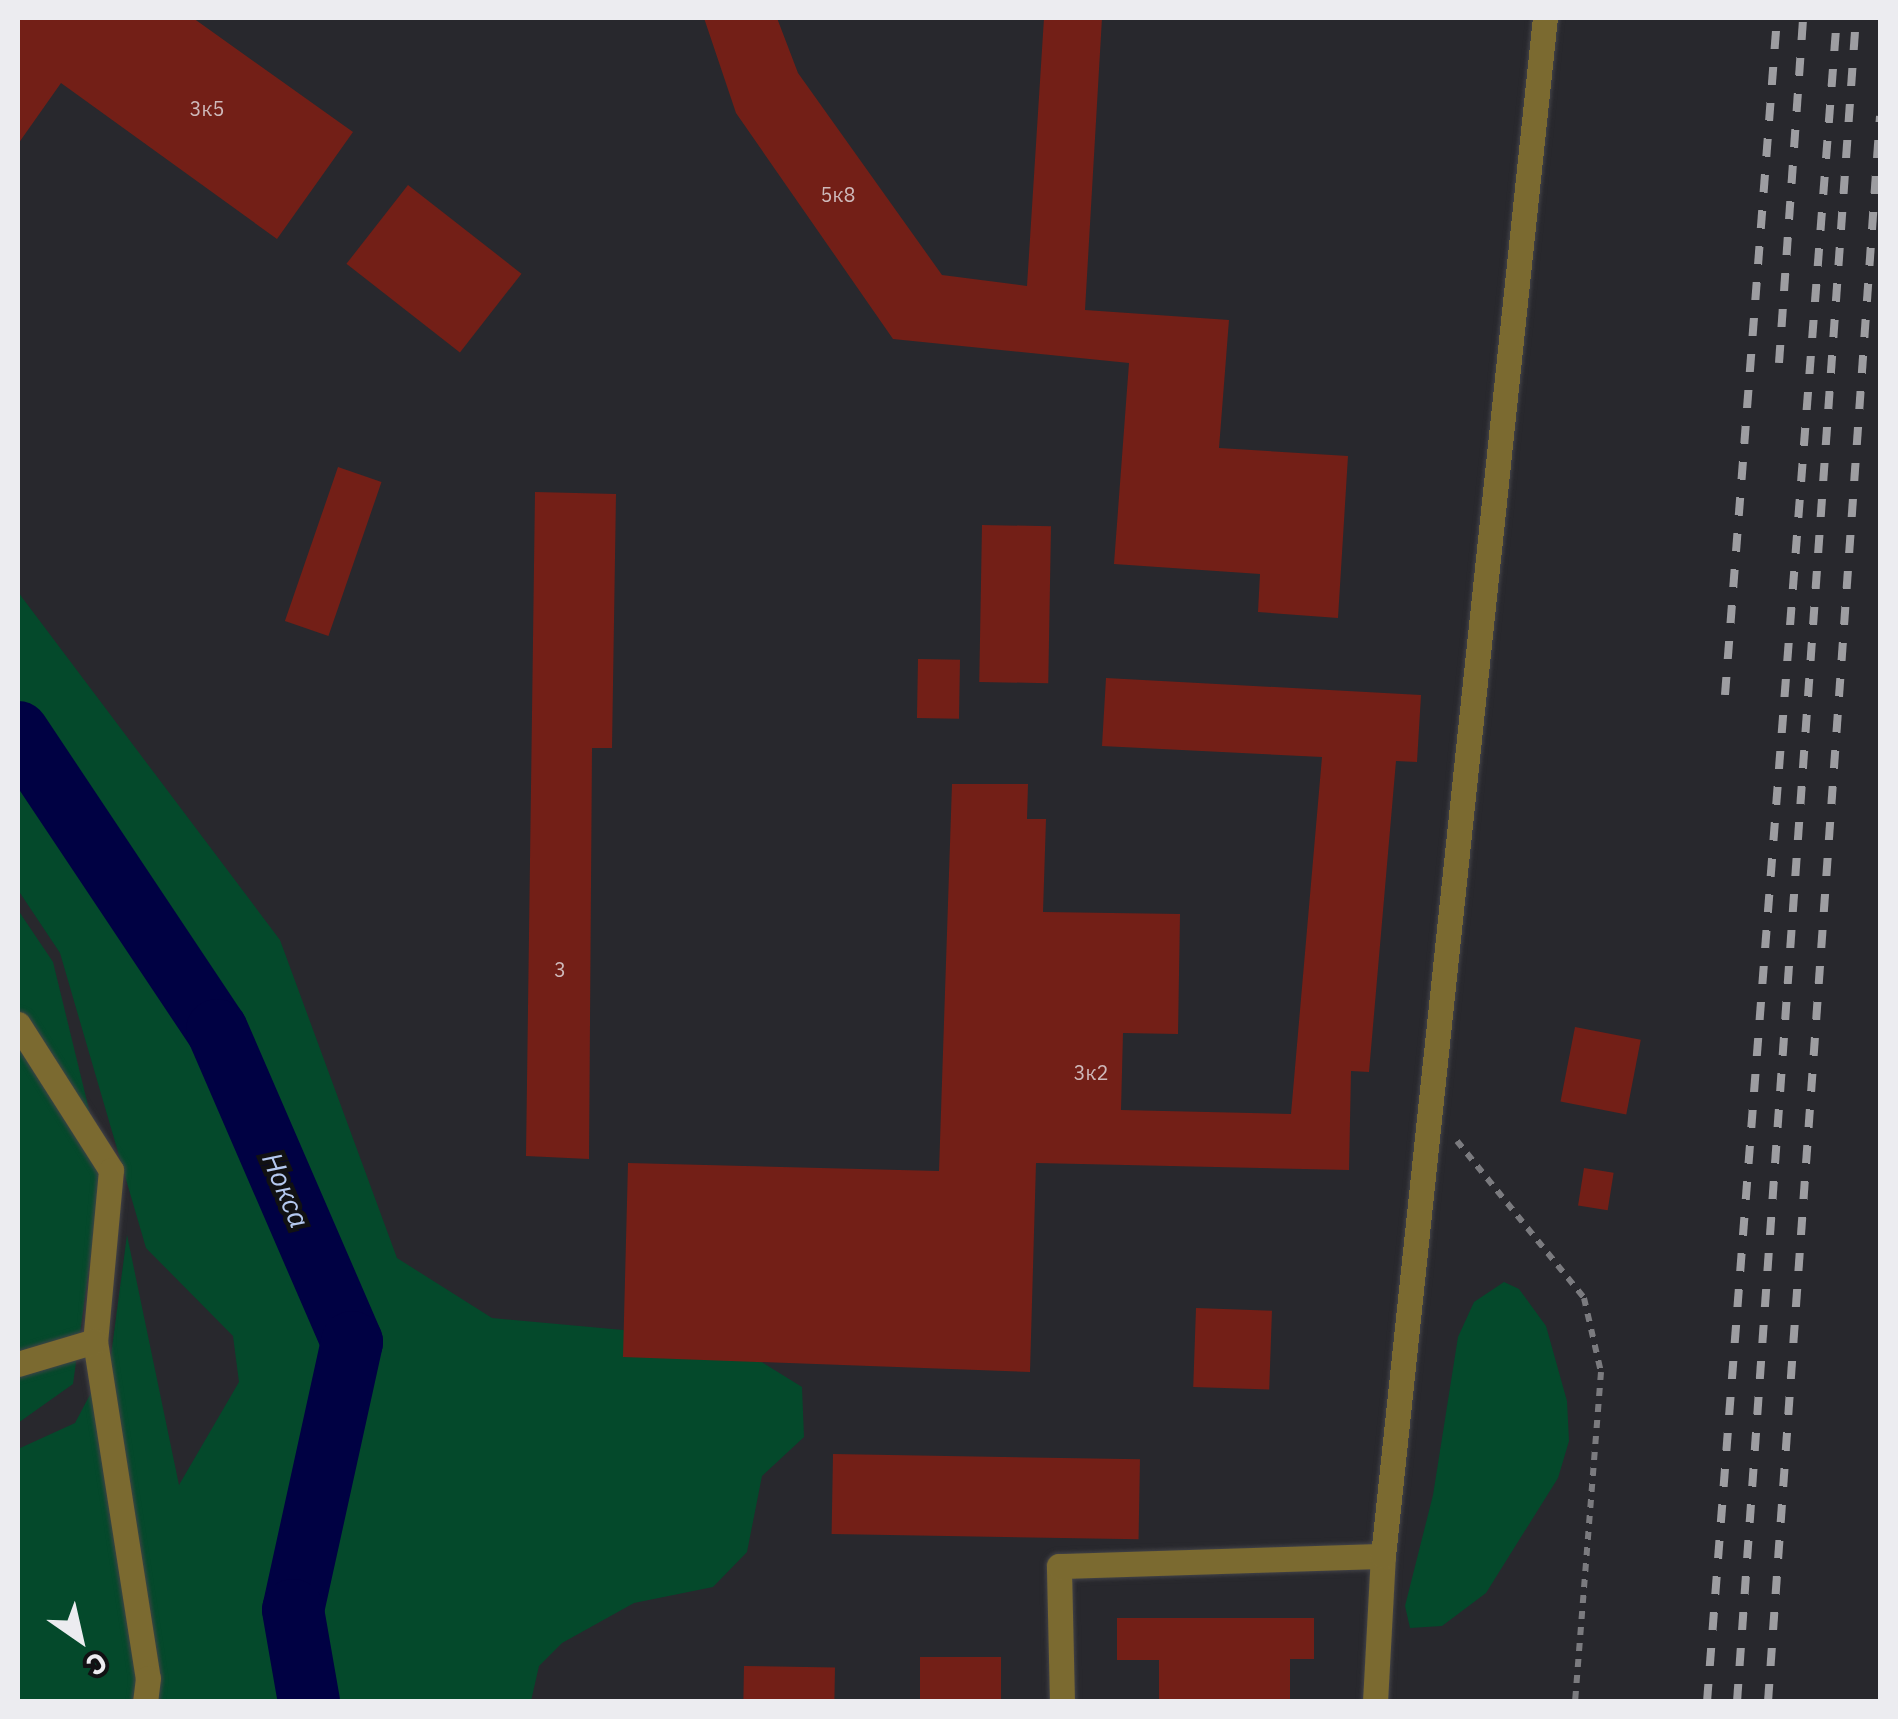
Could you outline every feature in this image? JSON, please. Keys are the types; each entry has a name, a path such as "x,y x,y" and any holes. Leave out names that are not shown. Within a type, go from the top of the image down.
{"street":[{"path":"1375,1702 1383,1556 1545,18"},
{"path":"18,1024 111,1170 96,1342 148,1678 144,1702"},
{"path":"18,1364 96,1342"},
{"path":"1062,1702 1058,1566 1383,1556"}],"path":[{"path":"1430,1110 1584,1298 1601,1372 1575,1702"}],"green space":[{"path":"18,592 280,940 397,1258 492,1318 678,1335 752,1356 802,1387 804,1437 762,1476 747,1552 713,1587 634,1603 562,1643 539,1666 531,1701 18,1701 18,1449 75,1423 111,1355 127,1235 179,1485 239,1382 233,1336 146,1248 60,953 18,890"},
{"path":"18,910 53,962 103,1167 73,1384 18,1423"},
{"path":"1504,1282 1519,1289 1546,1326 1567,1401 1569,1441 1558,1478 1486,1593 1442,1626 1410,1628 1405,1606 1433,1495 1458,1337 1474,1302"}],"building":[{"path":"18,18 193,18 353,132 277,239 61,83 18,144"},
{"path":"704,18 777,18 798,73 942,275 1027,286 1044,18 1102,18 1085,310 1229,320 1219,448 1348,456 1338,618 1258,612 1260,574 1114,564 1129,363 893,339 736,113"},
{"path":"408,185 521,274 460,352 346,264"},
{"path":"338,467 381,482 328,636 285,621"},
{"path":"535,492 616,494 612,748 592,748 589,1159 526,1156"},
{"path":"982,525 1051,526 1048,683 979,682"},
{"path":"918,659 960,660 959,719 917,718"},
{"path":"1106,678 1421,695 1417,762 1396,761 1369,1072 1351,1071 1349,1170 1036,1163 1030,1372 623,1357 628,1163 939,1171 952,784 1028,784 1027,819 1046,819 1043,912 1180,914 1178,1034 1123,1033 1121,1110 1291,1114 1322,757 1102,746"},
{"path":"1575,1027 1641,1040 1626,1114 1560,1102"},
{"path":"1584,1168 1614,1173 1608,1210 1578,1206"},
{"path":"1196,1308 1272,1311 1269,1390 1193,1387"},
{"path":"833,1454 1140,1459 1139,1539 832,1534"},
{"path":"1117,1618 1314,1618 1314,1659 1290,1659 1290,1702 1159,1702 1159,1660 1117,1660"},
{"path":"920,1657 1001,1657 1001,1702 920,1702"},
{"path":"744,1666 835,1668 834,1702 743,1702"}],"waterway":[{"name":"Нокса","path":"18,732 217,1030 352,1342 293,1610 309,1702"}],"railway":[{"path":"1725,695 1777,18"},
{"path":"1779,363 1803,18"},
{"path":"1707,1702 1837,18"},
{"path":"1737,1702 1856,18"},
{"path":"1768,1702 1880,116"}]}
